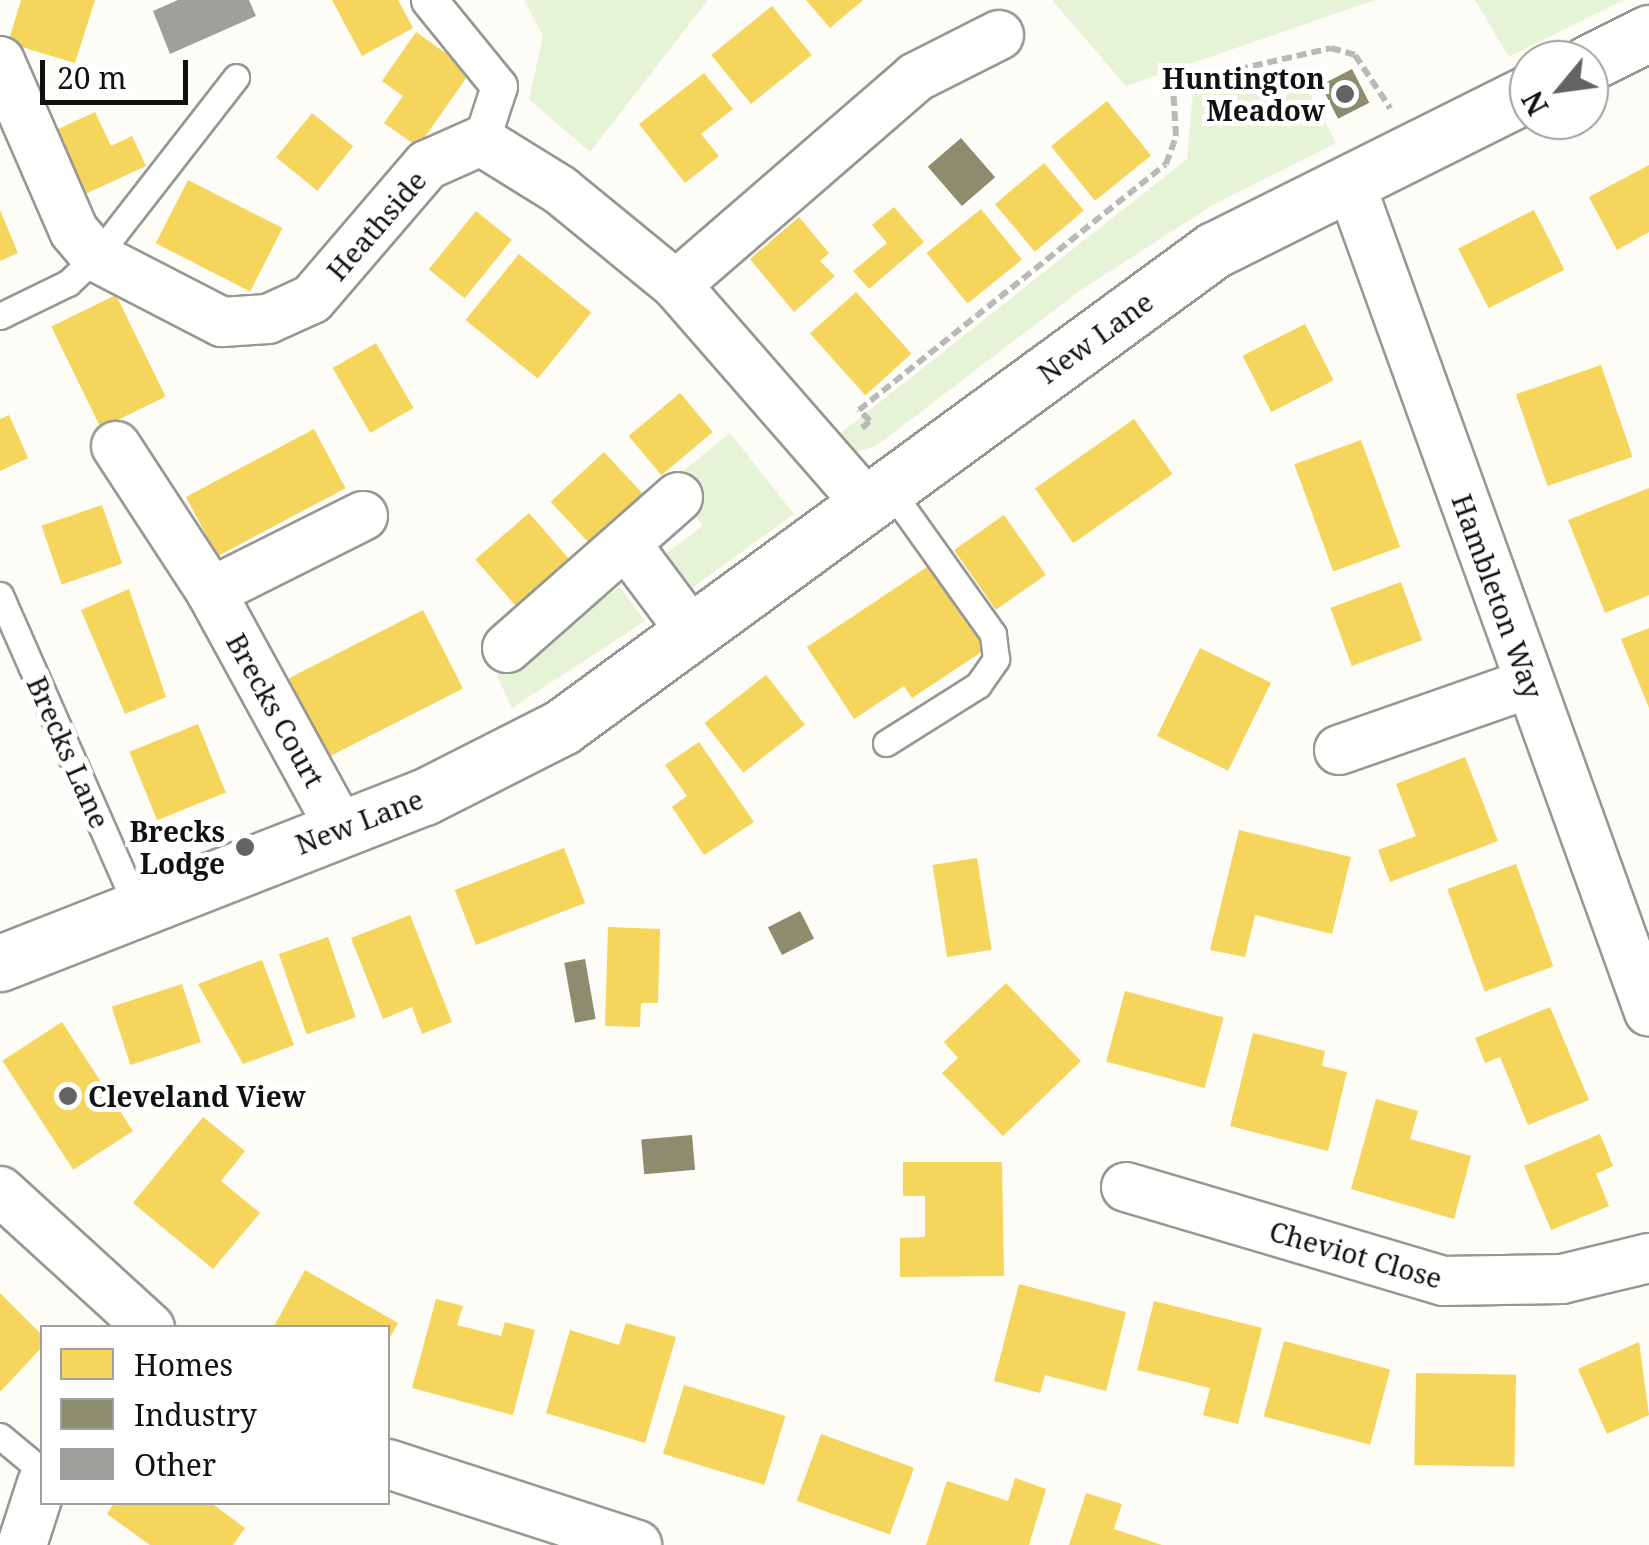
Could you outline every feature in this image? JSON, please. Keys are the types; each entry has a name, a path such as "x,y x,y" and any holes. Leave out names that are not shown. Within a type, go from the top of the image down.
{"street":[{"path":"429,0 499,86 481,141 560,190 676,286 828,457 878,496"},
{"path":"1609,54 1649,33"},
{"path":"676,286 916,77 999,35"},
{"name":"Heathside","path":"0,61 74,232 96,257 222,322 268,318 312,298 427,166 481,141"},
{"name":"New Lane","path":"0,962 340,828 562,727 694,635 1214,250 1509,103"},
{"name":"Hambleton Way","path":"1349,180 1649,1012"},
{"name":"Brecks Court","path":"116,446 211,592 340,828"},
{"path":"506,648 678,498"},
{"path":"211,592 363,516"},
{"path":"626,544 694,635"},
{"path":"1339,750 1530,683"},
{"name":"Cheviot Close","path":"1126,1186 1443,1281 1562,1279 1649,1258"},
{"path":"0,1191 147,1325"},
{"path":"390,1465 637,1545"},
{"path":"22,1545 40,1489"}],"lane":[{"path":"0,316 68,284 96,257 236,77"},
{"path":"878,496 993,634 996,658 978,685 886,744"},
{"name":"Brecks Lane","path":"0,595 138,909"},
{"path":"0,1436 40,1469"}],"path":[{"path":"828,457 870,421 860,410 1166,164 1176,136 1172,70 1209,76 1331,48 1355,55 1410,150"}],"green space":[{"path":"524,0 708,0 590,152 529,99 543,36"},
{"path":"1052,0 1375,0 1126,86"},
{"path":"1475,0 1624,0 1543,40 1509,40 1509,57"},
{"path":"1299,70 1336,143 1211,206 1078,292 876,446 852,453 833,439 1187,159 1193,93"},
{"path":"730,433 794,514 689,590 664,555 703,526 669,482"},
{"path":"620,587 645,621 512,708 497,676"}],"building: Homes":[{"path":"21,0 95,0 75,63 8,43"},
{"path":"332,0 398,0 413,28 362,56"},
{"path":"806,0 863,0 830,28"},
{"path":"772,6 812,55 751,104 711,55"},
{"path":"416,32 471,71 418,147 384,123 403,96 382,81"},
{"path":"704,73 733,109 701,134 719,156 685,183 639,124"},
{"path":"1107,101 1151,155 1095,201 1051,146"},
{"path":"95,112 111,146 132,136 146,166 83,195 54,131"},
{"path":"312,113 353,146 317,191 276,157"},
{"path":"1044,163 1084,210 1035,252 995,204"},
{"path":"1649,165 1649,232 1617,250 1589,197"},
{"path":"188,180 282,228 250,291 156,243"},
{"path":"894,207 924,242 869,289 853,271 887,243 872,225"},
{"path":"981,209 1022,260 968,304 927,253"},
{"path":"0,210 18,253 0,261"},
{"path":"1534,210 1564,270 1489,308 1458,249"},
{"path":"476,211 512,240 465,298 429,269"},
{"path":"799,217 829,253 820,261 835,276 794,312 750,259"},
{"path":"519,254 591,313 538,379 466,320"},
{"path":"856,292 912,354 865,395 810,333"},
{"path":"116,295 166,397 101,428 51,327"},
{"path":"1305,324 1334,380 1271,412 1243,356"},
{"path":"376,343 414,408 370,433 333,368"},
{"path":"1601,365 1633,457 1547,486 1516,394"},
{"path":"680,393 713,432 661,475 629,436"},
{"path":"9,415 28,458 0,471 0,419"},
{"path":"1134,419 1172,474 1073,543 1035,488"},
{"path":"314,429 345,488 217,556 186,497"},
{"path":"1361,440 1400,547 1333,571 1294,464"},
{"path":"604,452 644,495 591,545 551,502"},
{"path":"1649,488 1649,595 1605,613 1568,520"},
{"path":"102,505 122,564 62,584 41,526"},
{"path":"529,513 570,561 517,607 475,560"},
{"path":"1004,515 1046,575 996,610 954,550"},
{"path":"930,565 986,649 912,698 904,686 854,719 807,647"},
{"path":"1401,582 1422,640 1352,666 1331,608"},
{"path":"129,589 166,697 125,714 81,610"},
{"path":"423,610 463,688 328,757 288,679"},
{"path":"1649,628 1649,708 1621,639"},
{"path":"1200,648 1271,683 1228,771 1157,736"},
{"path":"766,675 805,725 743,773 705,723"},
{"path":"198,724 226,793 157,820 129,752"},
{"path":"699,742 754,822 704,855 672,807 687,796 665,765"},
{"path":"1465,757 1498,841 1390,882 1378,850 1416,836 1396,784"},
{"path":"1239,830 1351,857 1332,934 1255,915 1245,957 1210,950"},
{"path":"564,848 585,903 476,945 455,890"},
{"path":"977,858 992,950 947,957 933,865"},
{"path":"1516,864 1553,966 1485,991 1447,889"},
{"path":"410,915 452,1022 422,1034 412,1007 383,1019 351,938"},
{"path":"608,927 660,929 658,1003 641,1003 640,1027 605,1026"},
{"path":"328,937 356,1017 307,1034 279,954"},
{"path":"262,960 294,1045 243,1064 198,984"},
{"path":"1006,983 1081,1061 1003,1136 942,1073 958,1058 944,1042"},
{"path":"182,984 201,1042 130,1065 112,1007"},
{"path":"1125,991 1224,1017 1205,1088 1106,1062"},
{"path":"1550,1007 1589,1100 1528,1125 1500,1057 1485,1063 1475,1038"},
{"name":"Cleveland View","path":"62,1022 133,1131 73,1170 2,1061"},
{"path":"1253,1033 1325,1051 1322,1066 1347,1072 1328,1151 1230,1126"},
{"path":"1376,1099 1418,1111 1410,1139 1471,1156 1454,1219 1351,1189"},
{"path":"203,1117 245,1151 221,1181 260,1213 213,1269 133,1203"},
{"path":"1600,1134 1613,1166 1596,1174 1609,1206 1551,1230 1524,1166"},
{"path":"903,1162 1002,1162 1004,1276 900,1277 900,1238 925,1237 925,1196 903,1196"},
{"path":"305,1270 398,1323 390,1337 390,1325 275,1325"},
{"path":"1019,1284 1126,1312 1106,1391 1045,1375 1040,1393 994,1381"},
{"path":"0,1293 40,1333 40,1349 0,1392"},
{"path":"436,1299 463,1306 457,1325 501,1336 505,1322 535,1330 513,1415 412,1388"},
{"path":"1154,1301 1262,1328 1238,1424 1203,1415 1210,1388 1137,1370"},
{"path":"626,1323 676,1337 645,1443 546,1413 570,1330 619,1345"},
{"path":"1284,1341 1390,1369 1370,1445 1264,1416"},
{"path":"1639,1342 1649,1415 1607,1434 1578,1369"},
{"path":"1416,1373 1516,1375 1514,1467 1414,1465"},
{"path":"684,1385 785,1416 764,1485 663,1454"},
{"path":"821,1434 914,1468 890,1535 797,1501"},
{"path":"1015,1478 1046,1489 1029,1545 926,1545 947,1481 1008,1501"},
{"path":"1086,1493 1122,1504 1114,1529 1162,1545 1069,1545"},
{"path":"113,1505 214,1505 245,1528 233,1545 150,1545 107,1514"}],"building: Industry":[{"name":"Huntington Meadow","path":"1352,69 1369,103 1338,119 1321,85"},
{"path":"961,138 995,177 962,206 928,167"},
{"path":"800,911 814,939 782,955 768,927"},
{"path":"585,959 596,1019 575,1023 564,963"},
{"path":"692,1135 695,1170 644,1174 641,1139"}],"building: Other":[{"path":"178,0 249,0 256,16 170,54 153,11"}],"place":[{"name":"Huntington Meadow","path":"1345,94"},
{"name":"Brecks Lodge","path":"245,847"},
{"name":"Cleveland View","path":"68,1096"}]}
